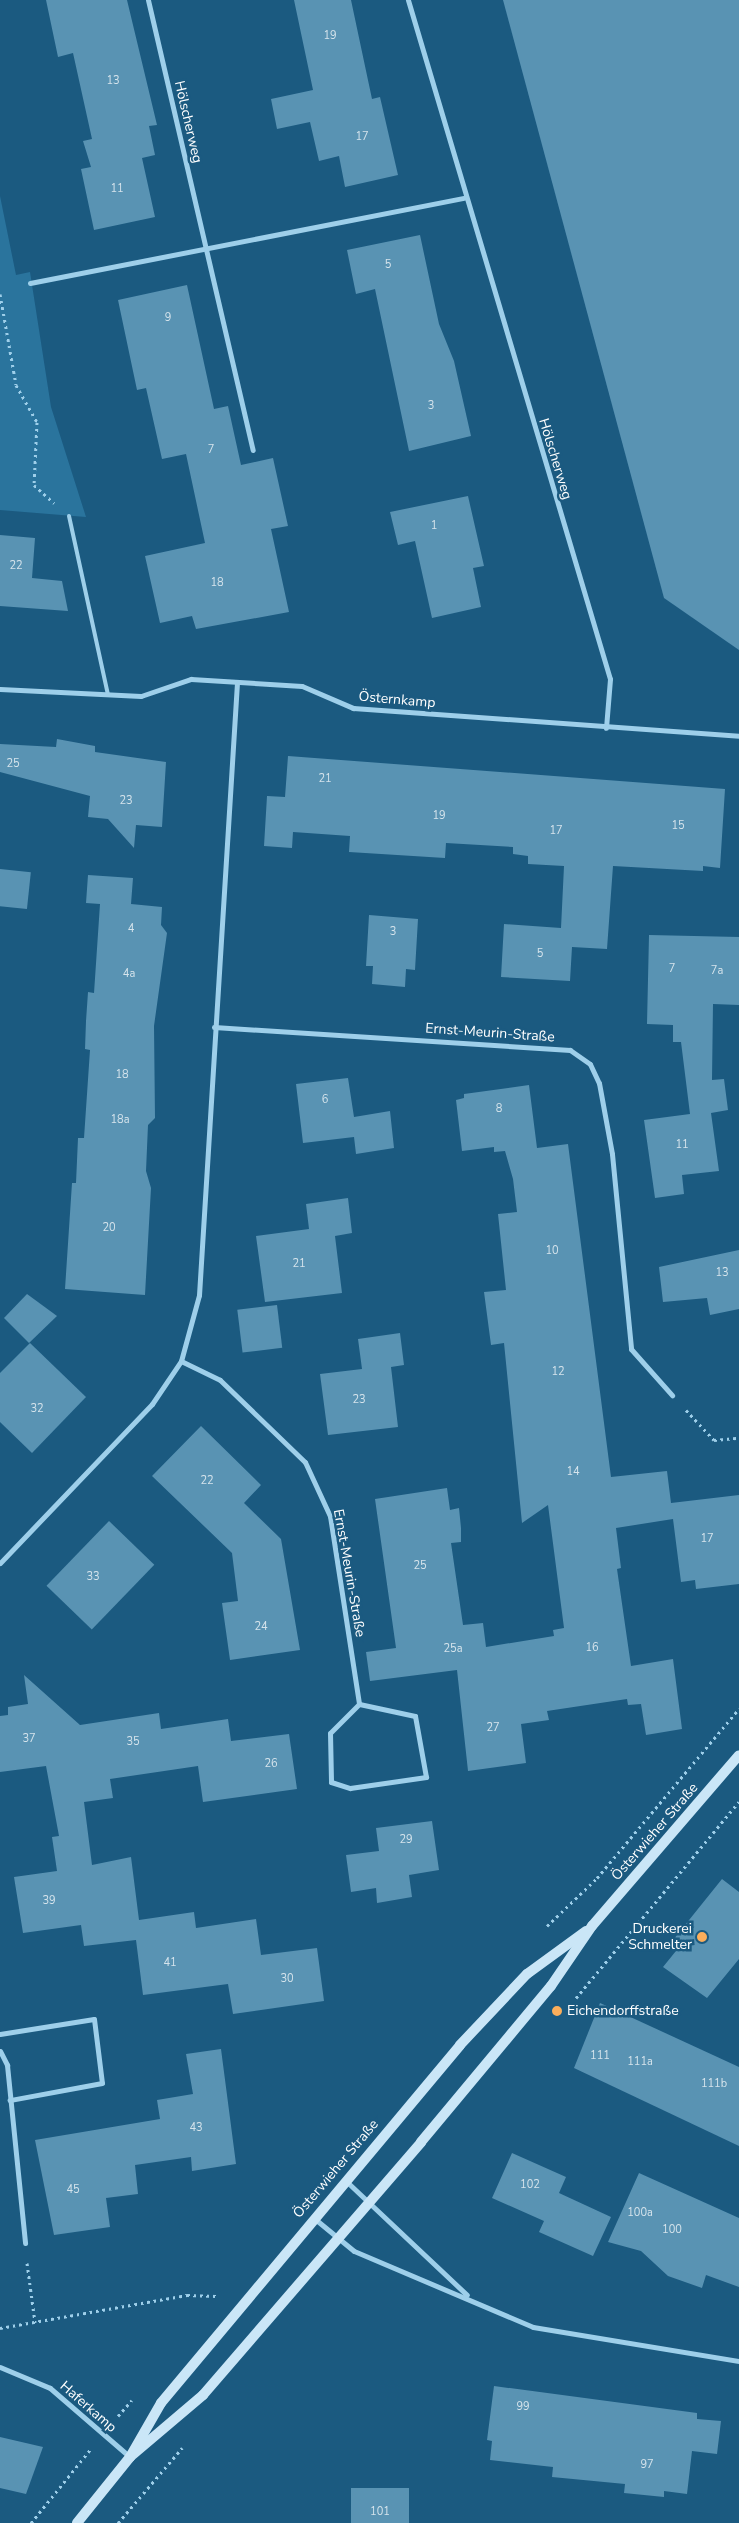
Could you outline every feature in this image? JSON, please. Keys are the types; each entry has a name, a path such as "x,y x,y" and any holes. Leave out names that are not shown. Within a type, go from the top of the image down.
{"street":[{"name":"Hölscherweg","path":"148,0 253,450"},
{"name":"Hölscherweg","path":"408,0 464,198 610,679 606,728"},
{"path":"30,283 464,198"},
{"name":"Östernkamp","path":"0,689 141,696 191,679 302,686 353,708 606,728 739,736"},
{"path":"0,1563 152,1404 181,1361 199,1295 214,1027 237,682"},
{"name":"Ernst-Meurin-Straße","path":"214,1027 570,1050 590,1064 599,1083 612,1154 631,1349 672,1395"},
{"name":"Ernst-Meurin-Straße","path":"181,1361 220,1380 305,1462 330,1516 359,1704"},
{"path":"359,1704 415,1716 426,1777 350,1788 331,1782 330,1733 359,1704"},
{"name":"Österwieher Straße","path":"130,2457 203,2395 551,1986 592,1926 739,1755"},
{"name":"Österwieher Straße","path":"77,2523 130,2457 161,2403 313,2217 527,1974 592,1926"},
{"path":"0,2034 94,2020 102,2084 10,2100"},
{"path":"0,2051 10,2100 25,2243"},
{"path":"345,2180 469,2297"},
{"path":"313,2217 354,2251 469,2297 533,2327 739,2361"},
{"name":"Haferkamp","path":"0,2367 50,2388 102,2435 130,2457"}],"lane":[{"path":"69,516 108,695"}],"path":[{"path":"0,295 16,385 37,422 34,485 69,516"},
{"path":"672,1395 714,1440 739,1438"},
{"path":"618,1947 739,1802"},
{"path":"25,2243 35,2322"},
{"path":"0,2328 187,2295 220,2296"},
{"path":"31,2523 102,2435"}],"shaded area":[{"path":"0,196 16,275 30,272 51,407 86,517 0,510"}],"building":[{"path":"46,0 127,0 157,125 149,126 155,155 142,158 155,217 94,230 81,169 91,167 83,141 92,139 73,53 58,57"},
{"path":"294,0 351,0 372,99 380,97 398,175 345,187 339,156 319,161 310,122 277,129 271,99 313,90"},
{"path":"503,0 739,0 739,650 664,598"},
{"path":"420,235 439,324 454,361 471,436 409,451 375,289 356,294 347,250"},
{"path":"187,285 214,409 228,406 241,465 273,458 288,526 271,529 289,612 196,629 192,616 160,623 145,556 205,543 186,454 162,459 146,388 137,390 118,300"},
{"path":"468,496 484,566 473,568 481,607 432,618 415,541 398,545 390,512"},
{"path":"0,535 35,538 32,578 62,581 68,611 0,606"},
{"path":"57,739 95,746 95,752 166,762 162,827 136,825 134,848 108,819 88,817 90,796 0,772 0,744 56,747"},
{"path":"288,756 725,789 720,868 703,866 703,871 613,866 607,949 572,947 570,981 501,977 504,924 561,928 564,866 528,864 528,856 513,854 513,847 446,843 445,858 349,852 350,836 293,832 292,848 264,846 267,796 285,797"},
{"path":"0,869 31,872 27,909 0,906"},
{"path":"88,875 133,878 131,904 162,907 161,925 167,933 154,1026 155,1118 148,1125 146,1171 151,1188 145,1295 65,1289 72,1183 76,1183 78,1138 84,1138 90,1050 85,1049 86,1021 88,992 94,993 100,904 86,903"},
{"path":"369,915 418,919 415,970 406,969 405,987 372,984 373,966 366,966"},
{"path":"649,935 739,937 739,1005 713,1004 712,1080 724,1079 728,1110 711,1113 719,1171 682,1175 684,1194 655,1198 644,1120 690,1114 681,1042 673,1042 673,1025 647,1024"},
{"path":"348,1078 354,1117 390,1111 394,1148 356,1154 354,1137 303,1143 296,1084"},
{"path":"529,1085 537,1148 568,1144 611,1477 667,1471 671,1503 739,1495 739,1584 696,1589 695,1580 681,1582 673,1519 616,1528 621,1568 617,1569 631,1666 673,1659 682,1729 646,1735 641,1704 628,1705 627,1699 547,1711 549,1720 521,1724 526,1763 468,1771 457,1670 370,1681 366,1652 396,1648 375,1499 447,1488 450,1510 459,1508 461,1542 451,1543 463,1625 483,1623 486,1647 554,1636 553,1630 564,1628 548,1505 522,1523 504,1343 491,1345 484,1292 506,1290 498,1214 517,1212 513,1179 505,1151 494,1152 494,1147 462,1151 456,1100 464,1098 464,1094"},
{"path":"348,1198 352,1233 335,1236 342,1293 265,1302 256,1236 309,1229 306,1204"},
{"path":"739,1250 739,1309 710,1315 707,1298 663,1302 659,1267"},
{"path":"27,1294 57,1316 29,1343 4,1318"},
{"path":"277,1305 282,1348 243,1353 237,1310"},
{"path":"400,1333 404,1365 391,1367 398,1427 328,1435 320,1374 362,1369 358,1339"},
{"path":"30,1343 86,1397 32,1453 0,1422 0,1373"},
{"path":"201,1426 261,1485 244,1503 281,1539 300,1650 230,1660 222,1603 238,1601 232,1553 152,1476"},
{"path":"109,1521 154,1565 92,1630 46,1586"},
{"path":"24,1675 80,1725 159,1713 161,1729 228,1719 231,1741 289,1734 297,1789 203,1802 198,1766 110,1779 113,1798 84,1802 92,1865 131,1857 139,1920 194,1912 196,1928 256,1919 261,1955 317,1948 324,2001 233,2014 228,1984 143,1995 136,1940 84,1946 81,1925 23,1933 14,1877 57,1871 52,1837 59,1836 46,1766 0,1772 0,1716 8,1715 8,1707 28,1704"},
{"path":"432,1821 439,1870 409,1875 412,1897 377,1903 376,1888 351,1892 346,1855 379,1851 376,1828"},
{"path":"722,1879 739,1892 739,1959 707,1998 663,1967 680,1946 673,1940"},
{"path":"600,2003 739,2067 739,2146 574,2068"},
{"path":"221,2049 236,2164 192,2171 191,2157 135,2165 138,2194 106,2198 110,2227 54,2235 35,2140 160,2119 157,2100 193,2094 186,2054"},
{"path":"512,2153 566,2177 559,2193 611,2217 593,2256 539,2232 544,2221 492,2198"},
{"path":"639,2173 739,2218 739,2287 706,2275 702,2288 668,2276 641,2251 608,2242"},
{"path":"494,2386 697,2413 697,2419 721,2421 717,2454 692,2451 687,2494 664,2491 664,2497 624,2493 625,2484 552,2477 553,2467 490,2460 492,2441 487,2440"},
{"path":"0,2437 43,2447 26,2494 0,2488"},
{"path":"351,2488 409,2488 409,2523 351,2523"}],"place":[{"name":"Druckerei Schmelter","path":"702,1937"},
{"name":"Eichendorffstraße","path":"557,2011"}]}
